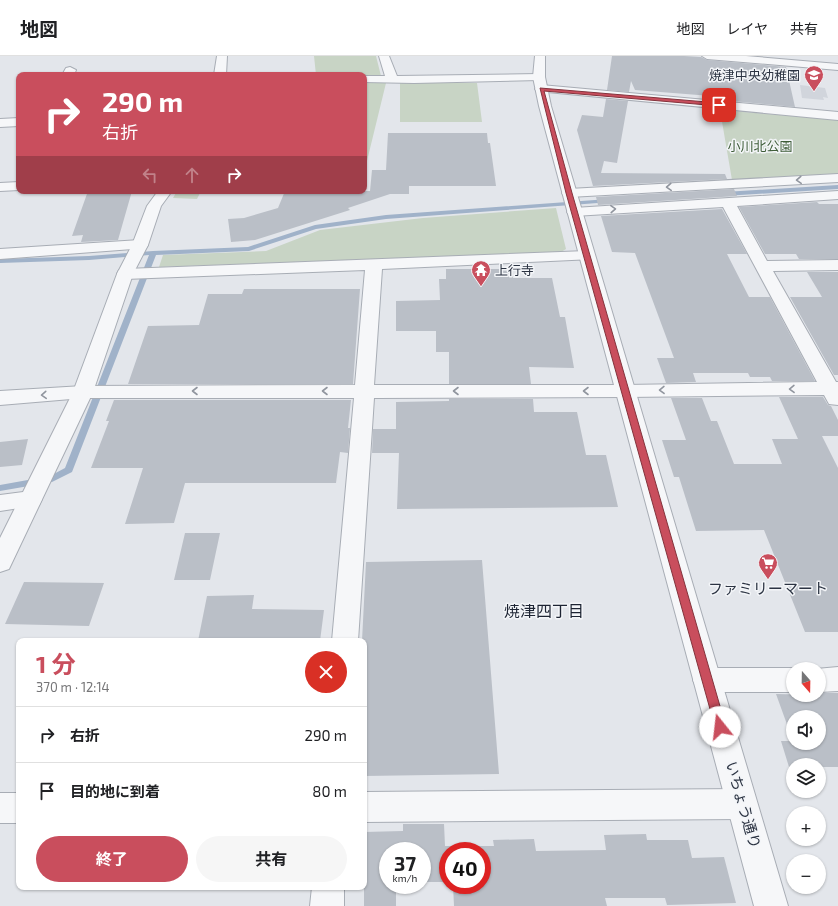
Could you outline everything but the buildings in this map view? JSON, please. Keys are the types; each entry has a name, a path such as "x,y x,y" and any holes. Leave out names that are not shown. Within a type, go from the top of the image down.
{"street":[{"path":"220,72 222,56"},
{"path":"384,56 392,79"},
{"name":"いちょう通り","path":"540,56 540,83 572,202 771,906"},
{"path":"707,56 838,67"},
{"path":"367,79 540,83 838,116"},
{"path":"0,124 16,122"},
{"path":"572,202 838,178"},
{"path":"0,187 16,186"},
{"path":"0,562 83,392 125,274 140,245 154,206 163,194"},
{"path":"572,202 728,203 838,195"},
{"path":"728,203 762,266 836,393"},
{"path":"0,254 140,245"},
{"path":"125,274 587,256"},
{"path":"345,638 374,264"},
{"path":"762,266 838,265"},
{"path":"0,398 83,392 625,390 836,393"},
{"path":"0,503 31,499"},
{"path":"826,680 838,679"},
{"path":"707,680 786,680"},
{"path":"367,807 742,804"},
{"path":"0,808 16,808"},
{"path":"327,906 328,890"}],"shaded area":[{"name":"焼津中央幼稚園","path":"800,85 825,88 828,98 823,97 824,100 802,98"}],"green space":[{"path":"314,56 376,56 381,76 367,76 367,72 316,72"},
{"path":"367,83 386,83 367,161"},
{"path":"400,83 477,83 482,122 400,122"},
{"name":"小川北公園","path":"720,110 838,120 838,175 732,180"},
{"path":"175,194 200,194 197,199 173,198"},
{"path":"556,208 566,249 561,252 159,267 163,255 266,251 320,230 423,218"}],"waterway":[{"path":"724,194 838,187"},
{"path":"153,253 249,249 315,227 386,217 609,201"},
{"path":"0,261 89,258 153,253"},
{"path":"0,488 52,479 69,470 153,253"}],"place":[{"name":"焼津中央幼稚園","path":"814,92"},
{"name":"上行寺","path":"481,287"},
{"name":"ファミリーマート","path":"768,580"}],"district":[{"name":"焼津四丁目","path":"544,611"}],"route":[{"path":"719,105 541,89 720,727"}]}
